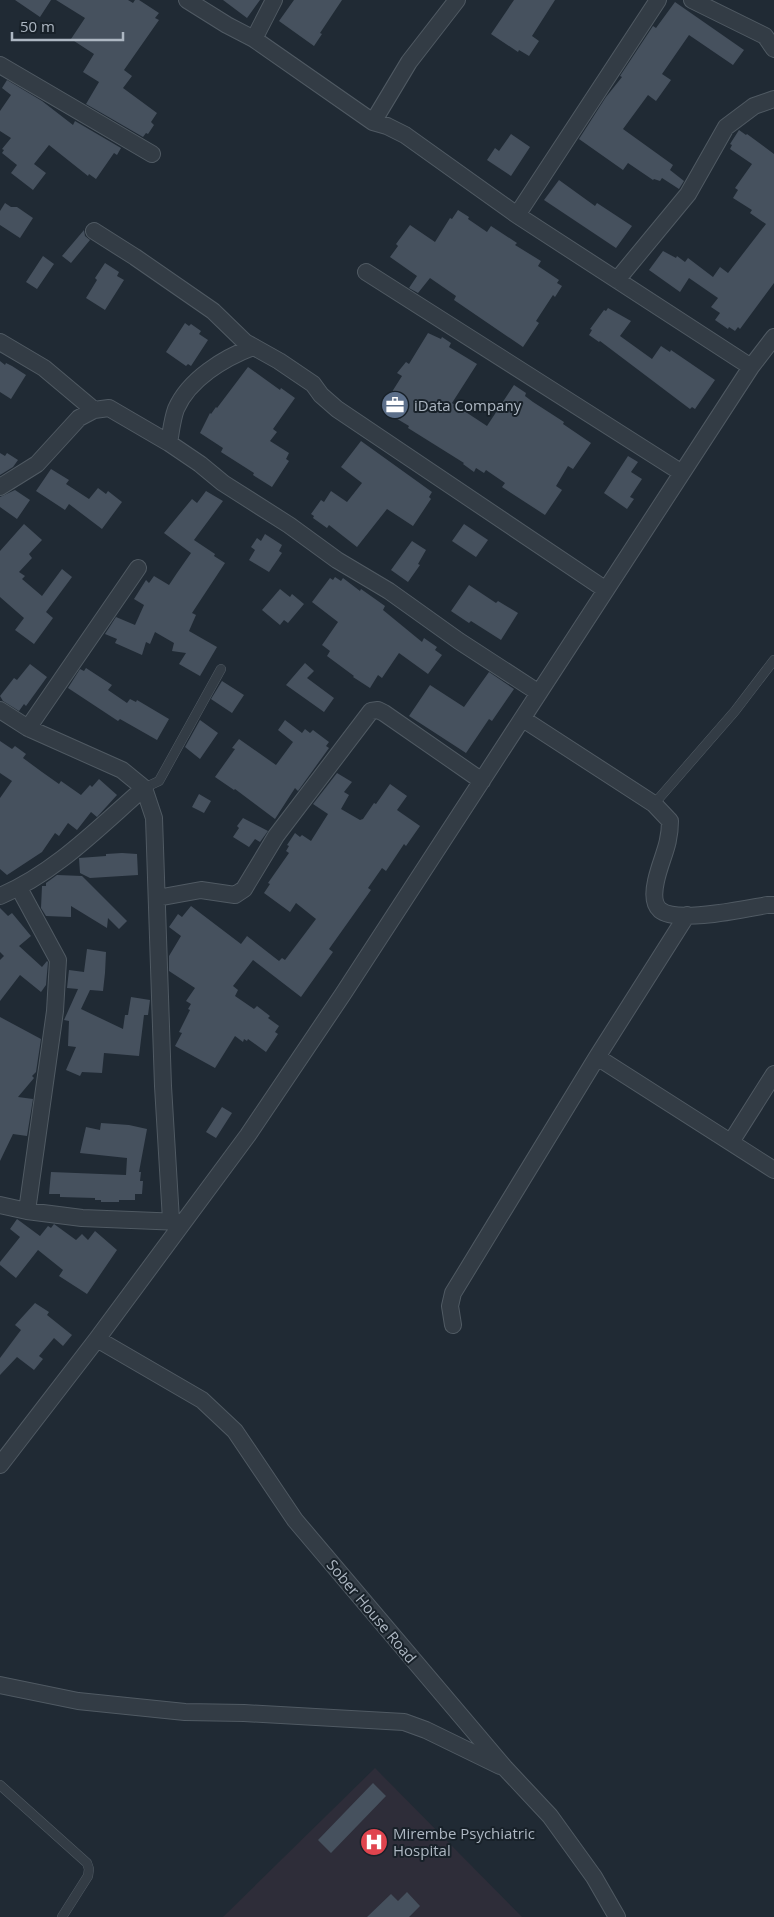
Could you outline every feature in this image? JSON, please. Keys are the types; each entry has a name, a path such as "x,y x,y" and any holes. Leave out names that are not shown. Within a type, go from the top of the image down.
{"street":[{"path":"187,0 254,39 373,122 387,126 405,135 517,215 751,367"},
{"path":"254,39 274,0"},
{"path":"373,122 401,74 457,0"},
{"path":"517,215 658,0"},
{"path":"692,0 765,36 774,49"},
{"path":"0,65 152,154"},
{"path":"617,280 688,194 726,127 754,106 774,99"},
{"path":"94,231 212,311 236,336 313,384 321,395 336,409 606,590"},
{"path":"366,272 682,473"},
{"path":"0,1465 97,1339 177,1221 248,1134 343,994 751,367 774,337"},
{"path":"0,342 44,368 94,410"},
{"path":"169,443 172,422 187,392 198,380 228,359 253,347"},
{"path":"0,487 37,464 79,418 94,410 109,408 169,443 200,464 223,483 289,525 337,560 389,591 459,641 539,693"},
{"path":"28,728 138,568"},
{"path":"157,898 201,890 236,895 244,889 276,836 370,711 378,710 384,713 482,780"},
{"path":"1,713 28,728 122,770 144,788 154,818 163,1086 177,1221"},
{"path":"523,719 654,804 670,821 670,838 656,882 654,900 658,909 668,915 687,916 774,905"},
{"path":"0,896 19,888 53,866 144,788"},
{"path":"19,888 58,960 55,1012 27,1212"},
{"path":"453,1325 450,1306 453,1293 597,1057 687,916"},
{"path":"597,1057 774,1170"},
{"path":"730,1142 774,1074"},
{"path":"0,1205 27,1212 82,1218 177,1221"},
{"name":"Sober House Road","path":"97,1339 202,1400 235,1431 294,1520 505,1768 550,1816 594,1877 618,1917"},
{"path":"0,1685 78,1701 185,1712 373,1719 404,1722 426,1730 505,1768"}],"lane":[{"path":"654,804 735,711 774,660"},
{"path":"144,788 159,781 221,670"},
{"path":"0,1785 87,1863 89,1869 88,1876 62,1917"}],"shaded area":[{"name":"Mirembe Psychiatric Hospital","path":"375,1768 522,1917 223,1917"}],"building":[{"path":"15,0 51,0 40,17"},
{"path":"56,0 128,0 133,3 135,0 139,0 159,13 155,18 159,20 124,70 132,76 123,88 157,113 151,122 154,125 148,134 146,133 143,137 86,104 99,82 83,72 94,54 71,39 85,18"},
{"path":"223,0 260,0 247,18"},
{"path":"294,0 342,0 320,33 322,34 314,46 279,21"},
{"path":"514,0 555,0 532,36 539,41 529,56 519,50 518,52 491,34"},
{"path":"675,2 744,50 733,65 689,35 662,74 671,80 656,101 648,95 623,129 673,165 670,170 684,181 679,189 662,178 660,181 653,180 628,163 623,170 579,139 606,97 622,77 620,76 653,26 656,28"},
{"path":"7,80 42,101 73,125 75,121 121,148 117,155 114,153 96,179 89,174 88,176 49,145 34,164 46,173 33,190 11,173 17,165 2,153 4,150 2,149 11,138 0,131 0,111 11,95 2,88"},
{"path":"739,130 774,154 774,283 740,329 738,327 735,331 729,327 728,329 715,320 720,313 711,307 718,298 689,278 680,292 649,270 663,251 676,258 677,256 685,262 688,258 713,277 720,267 728,273 766,224 750,213 752,210 733,198 738,190 735,188 752,164 730,149 732,145 730,144"},
{"path":"511,134 530,147 511,176 487,160 495,148 499,151"},
{"path":"559,180 595,206 597,203 632,226 616,248 544,200"},
{"path":"5,203 11,207 17,207 33,218 20,238 0,225 0,211"},
{"path":"458,210 487,232 491,226 517,243 515,245 541,261 538,266 559,280 557,283 562,286 555,297 553,295 536,321 539,323 523,347 454,300 456,296 430,278 418,293 409,288 417,276 390,257 398,246 396,244 410,225 435,242 450,218 452,219"},
{"path":"84,230 85,236 90,240 71,263 62,256"},
{"path":"43,256 54,264 37,289 26,282"},
{"path":"105,263 119,272 117,276 124,280 105,310 86,298 97,280 95,278"},
{"path":"608,308 631,321 620,336 652,359 661,346 670,352 671,350 715,380 695,409 692,407 690,409 600,341 589,335 592,330 590,329 604,310 606,311"},
{"path":"185,323 189,326 191,324 201,331 199,334 208,340 191,366 188,364 186,366 166,352"},
{"path":"428,333 441,339 442,337 451,343 449,347 477,364 452,403 487,426 514,385 526,393 525,396 591,443 573,469 568,466 556,486 562,490 545,515 502,487 505,483 486,470 484,473 476,468 474,472 464,463 408,428 409,426 394,417 396,414 383,406 402,376 397,373 406,362 409,364"},
{"path":"0,361 26,375 11,399 0,392"},
{"path":"248,367 280,390 281,388 295,398 273,429 277,432 270,441 289,453 286,459 289,461 272,487 221,452 223,448 200,433 210,413 217,408"},
{"path":"361,441 432,492 429,497 431,499 413,526 387,509 357,547 329,525 327,528 313,518 314,516 311,514 321,500 324,502 331,491 347,502 362,483 341,467"},
{"path":"0,453 5,456 7,453 18,460 13,467 0,475"},
{"path":"628,456 638,462 631,472 642,479 630,497 634,499 627,509 604,493"},
{"path":"51,469 69,480 66,484 89,499 98,488 106,494 108,491 122,502 102,529 69,504 65,510 36,491"},
{"path":"15,490 30,500 17,519 0,507 0,497"},
{"path":"206,491 223,501 194,540 225,563 192,613 196,615 189,631 217,647 200,676 179,664 186,653 172,651 174,643 155,632 150,644 146,642 142,655 115,643 117,639 105,634 116,617 135,625 144,605 134,599 146,580 149,583 154,576 169,585 191,553 164,533 192,499 197,503"},
{"path":"24,524 42,540 29,554 32,558 19,572 25,576 22,579 42,596 62,569 72,577 46,612 53,618 34,644 15,630 24,618 0,597 0,551"},
{"path":"464,524 488,540 476,557 452,541"},
{"path":"265,534 282,545 279,551 282,553 269,572 249,560 255,550 251,547 257,538 261,541"},
{"path":"412,541 426,550 418,564 420,565 408,582 391,570"},
{"path":"335,577 341,581 343,578 360,591 361,589 385,606 383,610 422,642 424,638 437,647 435,650 442,655 428,674 399,653 382,678 378,675 370,688 327,656 330,651 322,645 338,622 312,602 330,578 333,580"},
{"path":"469,585 496,603 498,601 518,613 501,640 451,611"},
{"path":"280,589 290,597 292,594 304,604 288,623 284,620 280,625 262,610"},
{"path":"305,663 314,671 307,678 334,698 324,712 286,685"},
{"path":"30,664 47,677 26,706 24,704 19,711 3,701 0,696 14,678 17,680"},
{"path":"86,668 112,685 108,690 127,703 130,699 136,702 137,700 169,719 157,740 120,719 118,721 68,688 80,669 84,671"},
{"path":"489,672 514,689 492,721 489,719 466,753 409,716 430,685 464,707"},
{"path":"222,681 244,695 232,713 211,699"},
{"path":"200,720 218,733 200,759 185,747"},
{"path":"285,720 302,733 305,729 310,733 313,730 329,742 326,746 329,748 298,791 295,788 275,819 235,789 215,777 235,749 232,748 239,739 276,765 293,742 278,730"},
{"path":"0,741 12,749 15,746 26,754 23,758 59,784 61,781 81,795 99,779 117,795 97,817 91,812 77,830 68,823 59,836 55,833 42,852 7,875 0,869 0,798 12,781 0,773"},
{"path":"337,773 352,782 344,792 349,795 341,809 360,820 363,819 390,784 407,796 397,810 420,826 406,846 404,844 386,871 382,868 368,888 371,890 329,949 333,952 301,997 253,960 233,986 238,990 235,996 254,1009 257,1006 270,1016 268,1018 279,1026 275,1032 278,1034 266,1052 248,1039 247,1041 244,1039 243,1042 235,1036 215,1068 175,1046 182,1033 179,1032 190,1010 188,1009 191,1004 186,1001 195,988 169,971 169,956 181,936 169,927 178,914 182,917 191,906 241,944 247,936 279,961 282,958 285,960 316,919 296,903 290,912 264,893 270,884 268,883 289,853 286,851 289,846 287,845 295,833 311,841 328,814 313,804"},
{"path":"199,794 211,801 204,813 192,807"},
{"path":"243,818 268,831 260,842 255,839 249,847 233,837 239,828 237,826"},
{"path":"122,853 137,854 138,875 90,878 80,873 79,858"},
{"path":"57,875 82,876 127,921 119,929 108,918 107,928 71,906 71,917 46,916 41,908 42,886 46,886 46,883"},
{"path":"0,908 8,916 12,913 31,936 19,946 42,967 48,962 46,985 41,992 20,975 0,1001 0,960 4,956 0,952"},
{"path":"87,949 106,952 105,973 103,991 90,990 81,1009 123,1029 131,997 150,1000 148,1015 144,1015 139,1056 104,1053 102,1073 82,1072 80,1076 66,1070 76,1047 68,1046 69,1021 64,1020 78,989 67,988 69,970 84,972"},
{"path":"0,1017 41,1039 36,1072 32,1076 34,1078 18,1097 33,1099 27,1136 13,1134 0,1161"},
{"path":"222,1107 232,1113 216,1138 206,1132"},
{"path":"101,1123 129,1125 147,1129 139,1172 141,1172 140,1181 143,1181 142,1194 135,1194 135,1200 101,1202 101,1200 95,1200 95,1198 60,1197 60,1194 49,1194 51,1172 126,1175 127,1158 80,1153 86,1127 100,1130"},
{"path":"17,1219 40,1236 48,1226 51,1228 54,1224 76,1240 82,1234 88,1240 95,1231 117,1250 87,1294 59,1276 63,1270 38,1250 16,1278 0,1265 0,1262 20,1237 10,1229"},
{"path":"35,1303 49,1312 47,1315 72,1335 63,1346 54,1338 39,1356 43,1359 34,1370 17,1357 0,1375 0,1358 21,1330 15,1325"},
{"path":"373,1783 386,1796 331,1853 318,1840"},
{"path":"407,1892 420,1906 409,1917 367,1917 391,1894 398,1901"}],"place":[{"name":"iData Company","path":"395,405"},
{"name":"Mirembe Psychiatric Hospital","path":"374,1842"}]}
